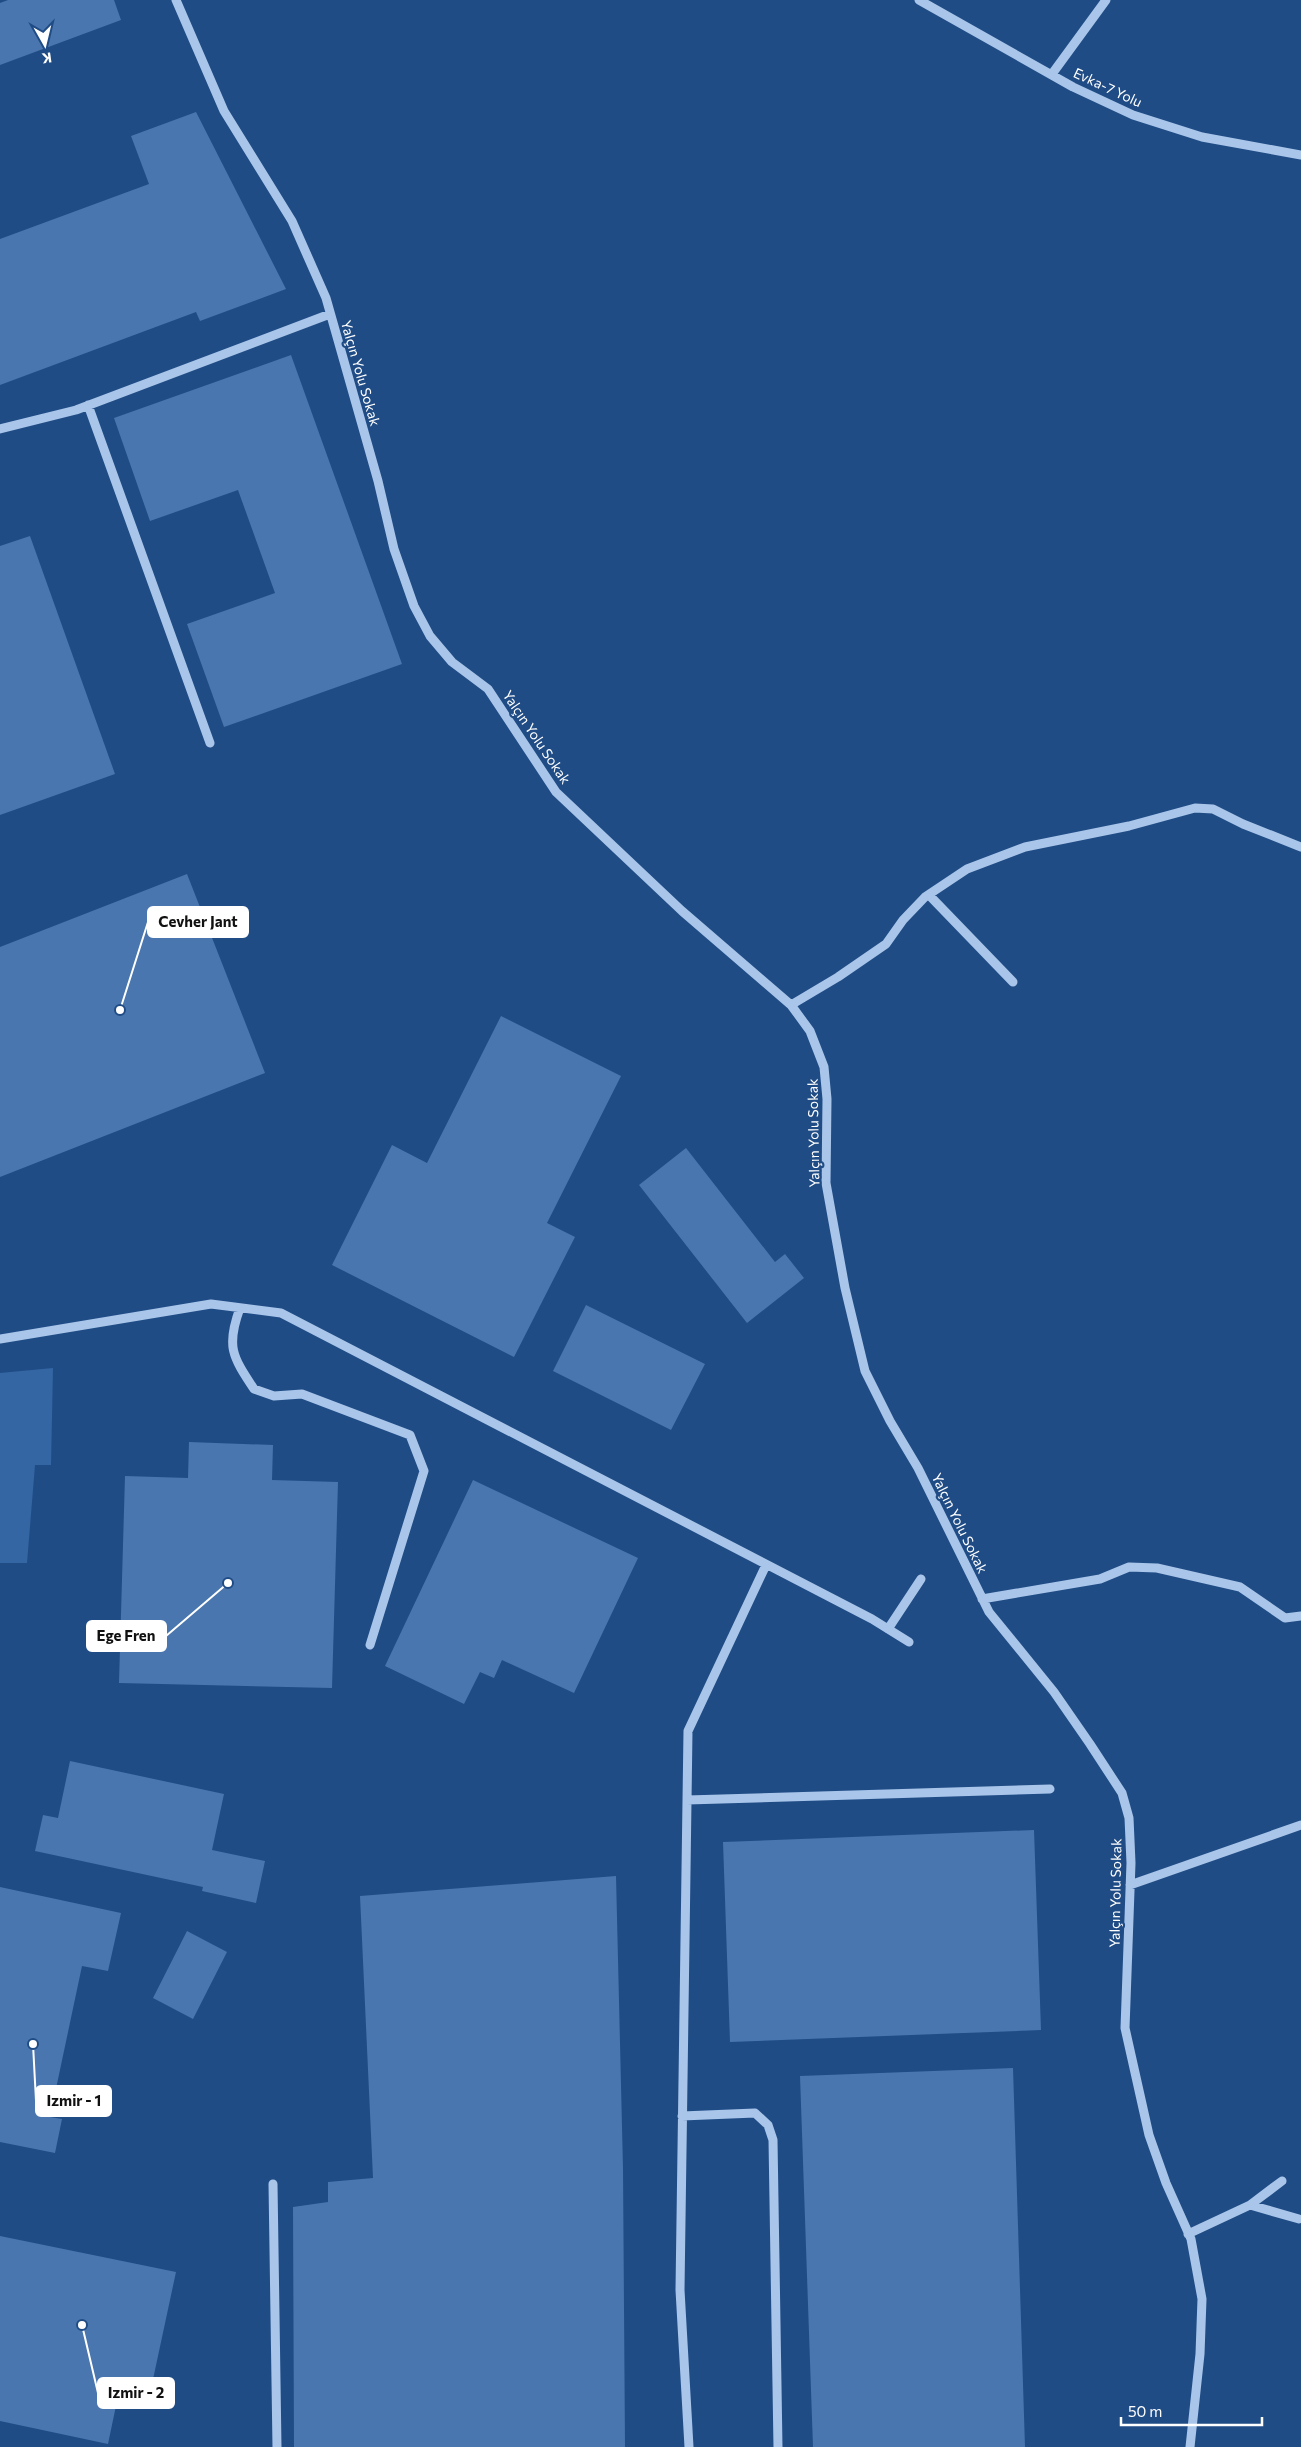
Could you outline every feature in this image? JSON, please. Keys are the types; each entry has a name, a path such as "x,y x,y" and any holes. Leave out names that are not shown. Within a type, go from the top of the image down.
{"street":[{"name":"Yalçın Yolu Sokak","path":"176,0 224,110 292,221 319,281 378,481 394,549 414,606 430,636 452,662 488,689 556,792 682,911 791,1005 810,1031 824,1067 827,1099 826,1183 845,1288 865,1371 890,1421 918,1468 989,1612 1054,1692 1122,1793 1129,1818 1130,1885 1125,2028 1149,2135 1166,2183 1188,2234 1202,2299 1200,2354 1190,2447"},
{"name":"Evka-7 Yolu","path":"919,0 1102,102 1202,138 1301,155"},
{"path":"1052,74 1106,0"},
{"path":"0,429 88,405 330,314"},
{"path":"88,405 210,743"},
{"path":"791,1005 886,944 903,920 928,895 967,870 1025,847 1129,826 1195,808 1213,809 1243,824 1301,847"},
{"path":"928,895 1014,982"},
{"path":"0,1339 211,1304 281,1313 766,1565 909,1642"},
{"path":"240,1308 231,1332 233,1352 254,1389 274,1396 302,1394 410,1435 424,1472 370,1645"},
{"path":"689,2447 680,2290 688,1731 766,1565"},
{"path":"982,1599 1100,1579 1129,1567 1158,1568 1240,1587 1285,1618 1301,1616"},
{"path":"888,1629 921,1579"},
{"path":"687,1800 1050,1788"},
{"path":"1130,1885 1301,1825"},
{"path":"682,2116 755,2113 768,2125 773,2140 778,2447"},
{"path":"1188,2234 1250,2205 1282,2181"},
{"path":"272,2184 277,2447"},
{"path":"1250,2205 1299,2218"}],"shaded area":[{"path":"53,1368 51,1465 35,1465 27,1563 0,1563 0,1373"}],"building":[{"path":"8,0 114,0 121,20 0,65 0,3"},
{"path":"196,112 286,289 200,321 196,312 0,385 0,239 149,184 131,136"},
{"path":"291,355 402,664 224,727 187,624 275,593 238,490 150,521 114,418"},
{"path":"30,536 115,774 0,815 0,546"},
{"path":"187,874 265,1073 0,1177 0,947"},
{"path":"501,1016 621,1076 547,1223 575,1237 514,1357 332,1265 392,1145 427,1163"},
{"path":"686,1148 775,1262 785,1254 804,1278 747,1323 639,1185"},
{"path":"586,1305 705,1364 671,1430 553,1371"},
{"path":"189,1442 273,1445 272,1480 338,1482 332,1688 119,1683 125,1476 188,1478"},
{"path":"473,1480 638,1558 574,1693 502,1660 494,1678 480,1672 464,1704 385,1666"},
{"path":"70,1761 224,1794 212,1850 265,1861 256,1903 202,1891 203,1887 35,1851 43,1815 58,1818"},
{"path":"1034,1830 1041,2030 730,2042 723,1842"},
{"path":"616,1876 623,2168 625,2447 294,2447 293,2207 328,2202 328,2182 373,2178 360,1896"},
{"path":"0,1887 121,1913 108,1971 82,1966 50,2117 62,2119 55,2153 0,2142"},
{"path":"187,1931 227,1952 193,2019 153,1998"},
{"path":"1013,2068 1025,2447 813,2447 800,2076"},
{"path":"0,2236 176,2272 152,2384 122,2377 108,2444 0,2421"}],"place":[{"name":"Cevher Jant","path":"120,1010"},
{"name":"Ege Fren","path":"228,1583"},
{"name":"Izmir - 1","path":"33,2044"},
{"name":"Izmir - 2","path":"82,2325"}]}
